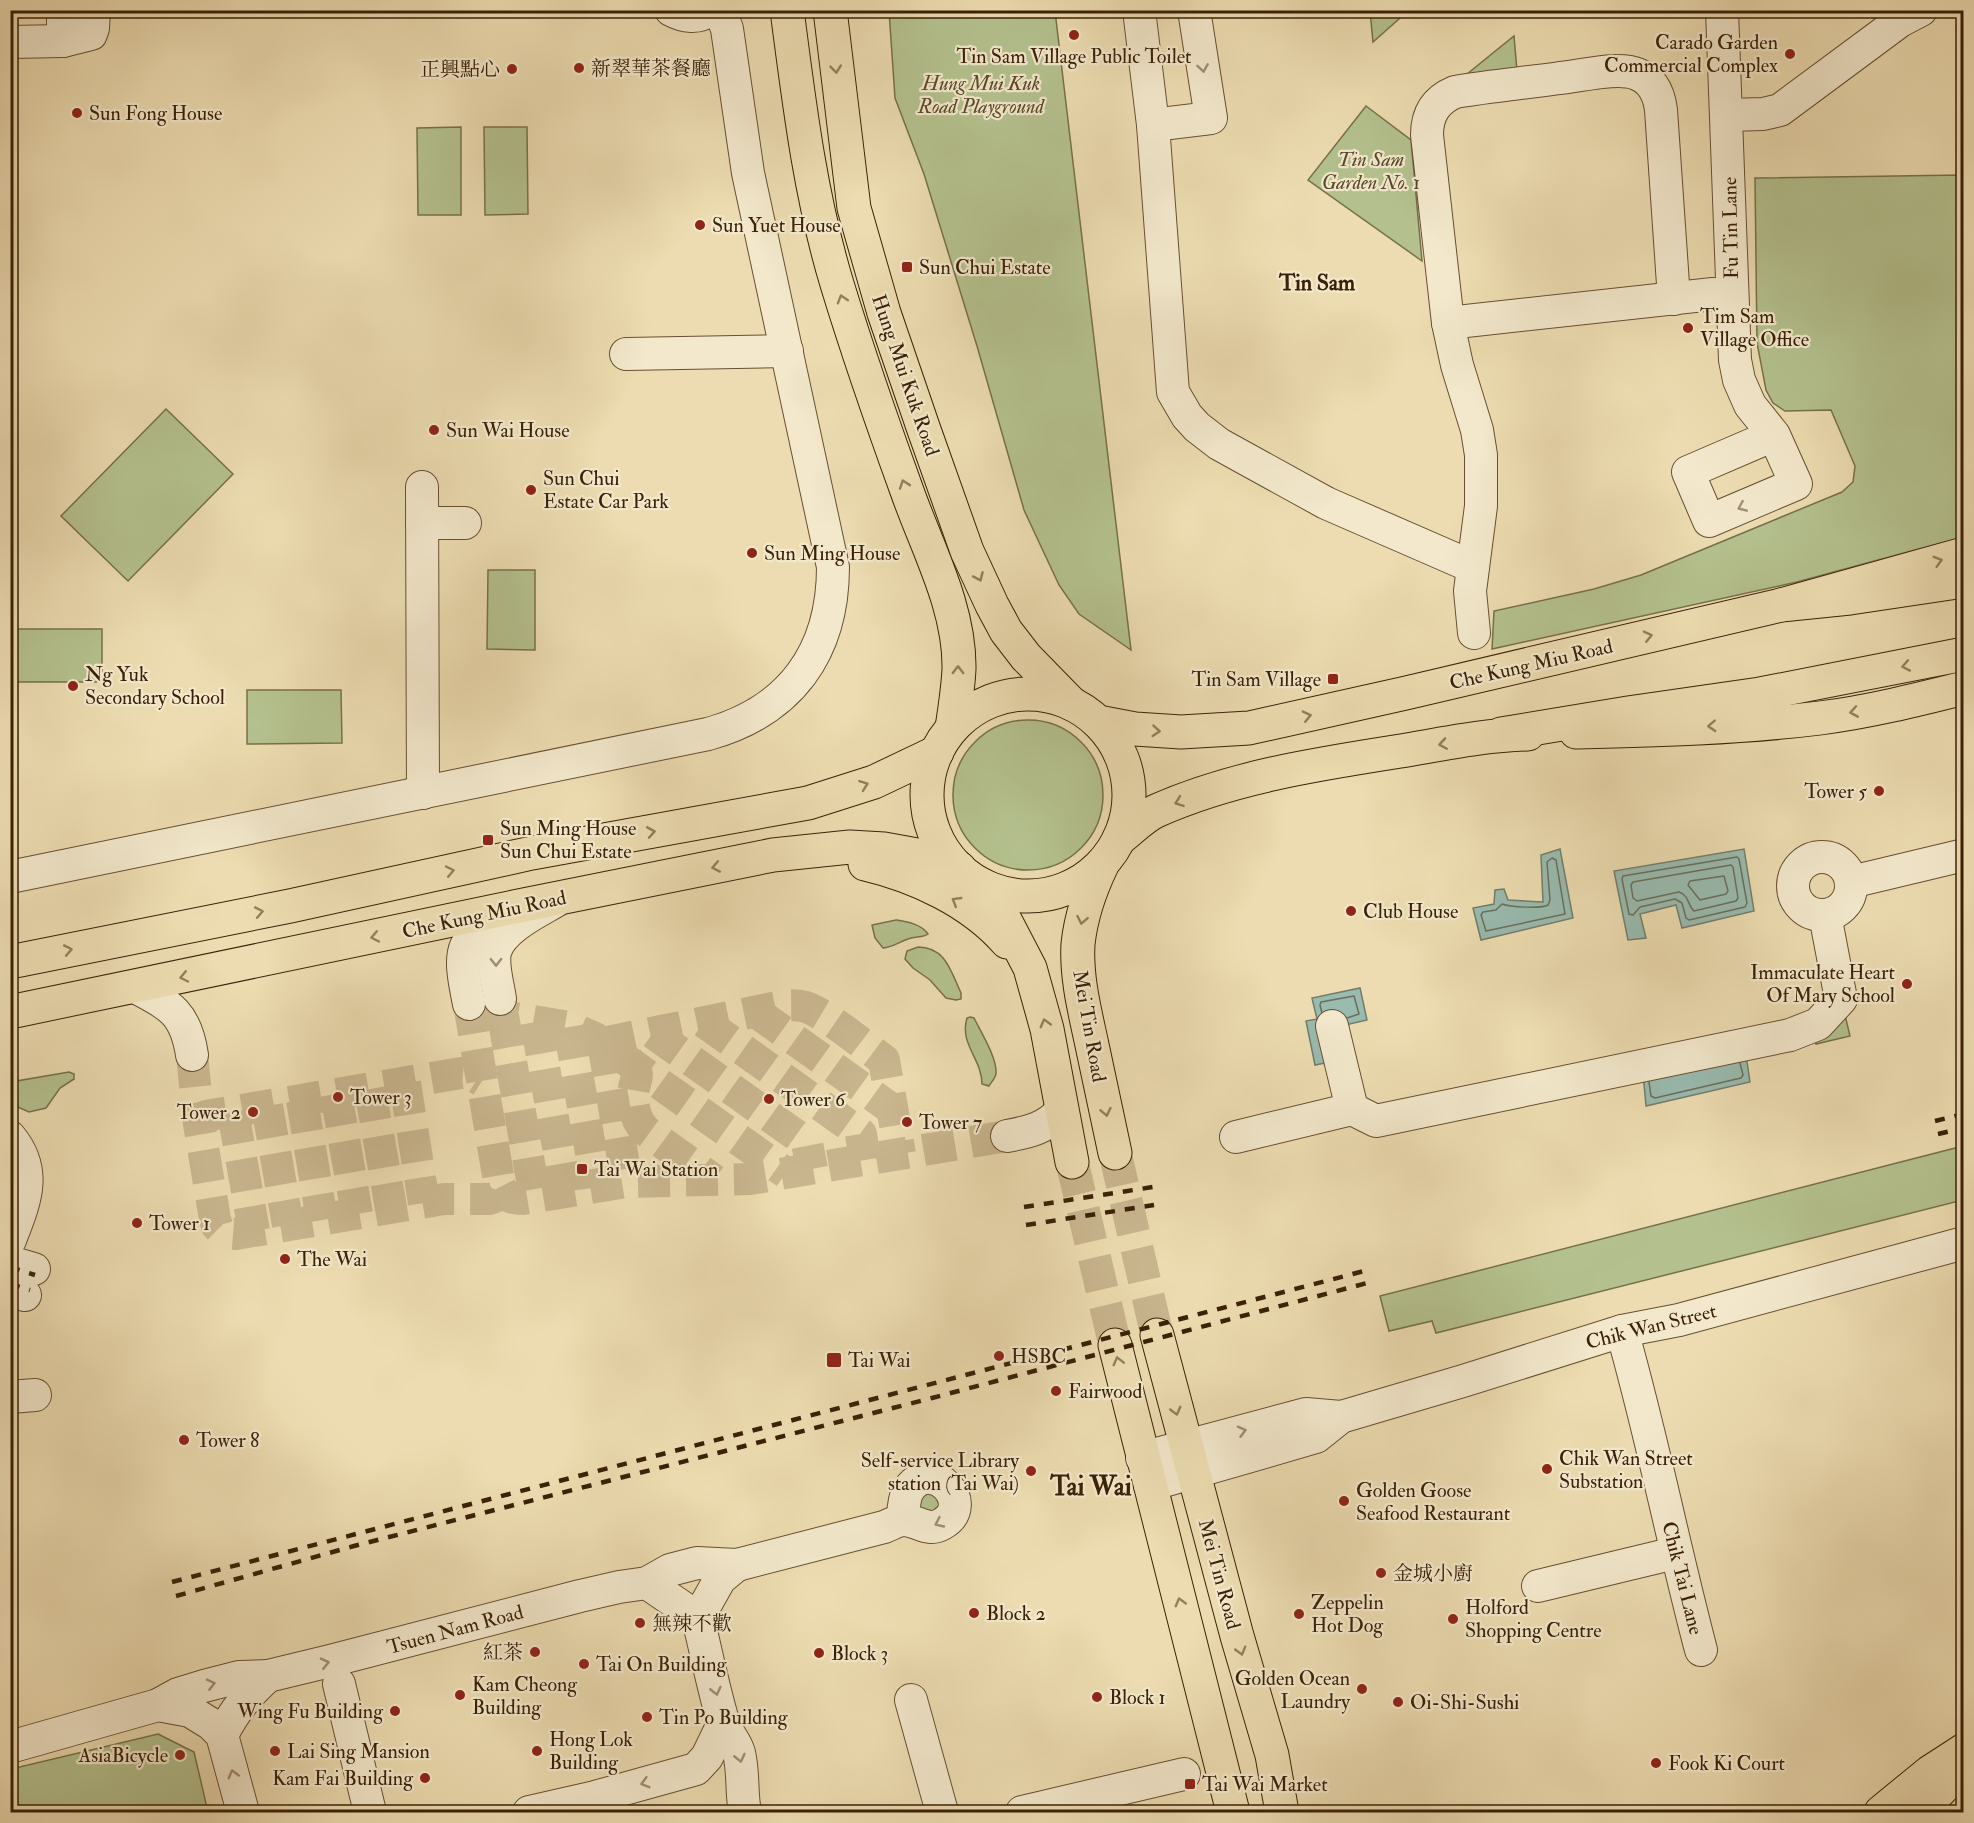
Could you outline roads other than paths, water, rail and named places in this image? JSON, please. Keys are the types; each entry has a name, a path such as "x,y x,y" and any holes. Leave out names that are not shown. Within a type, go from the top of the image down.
{"main road":[{"name":"Hung Mui Kuk Road","path":"787,10 802,122 829,257 866,372 909,498 942,583 949,609 959,667 945,740"},
{"name":"Hung Mui Kuk Road","path":"830,10 854,208 884,313 967,551 1006,631 1026,657 1085,713"},
{"path":"1781,605 1964,554"},
{"name":"Che Kung Miu Road","path":"10,962 290,906 532,853 797,806 874,782 945,740 980,707 1010,696 1041,696 1135,729 1180,732 1249,728 1781,605 1850,598 1964,580"},
{"path":"1501,734 1760,694 1964,654"},
{"name":"Che Kung Miu Road","path":"10,1012 773,855 849,847 884,849 917,855 1015,895 1047,894 1077,884 1154,812 1235,784 1323,764 1501,734 1632,731 1822,718 1964,688"},
{"path":"1085,713 1117,747 1128,777 1128,809 1111,852"},
{"path":"945,740 928,782 929,814 940,843 1004,918 1030,968 1047,1029 1072,1162"},
{"name":"Mei Tin Road","path":"1111,852 1086,903 1078,945 1078,962 1083,998 1115,1153"},
{"path":"773,855 815,856 850,861 906,876 931,887 979,916 1003,937 1030,968"},
{"name":"Mei Tin Road","path":"1157,1335 1237,1636 1272,1755 1282,1812"},
{"path":"1115,1346 1233,1812"},
{"path":"1881,1812 1930,1772 1964,1750"},
{"path":"1892,1812 1964,1750"},
{"path":"1918,1812 1964,1767"}],"street":[{"path":"10,42 63,26 91,34 94,10"},
{"path":"671,10 682,16 694,17 710,10"},
{"path":"10,877 728,728 750,719 769,707 796,682 816,650 824,632 833,589 833,567 748,173 728,29 718,10"},
{"path":"1140,10 1153,125 1173,392 1187,416 1202,432 1219,444 1326,503 1473,567"},
{"path":"1153,125 1211,118 1194,10"},
{"name":"Fu Tin Lane","path":"1722,10 1735,360 1739,380 1750,405 1774,435 1796,484 1709,521 1688,472 1774,435"},
{"path":"1727,115 1763,114 1780,110 1900,21 1921,10"},
{"path":"1474,633 1470,591 1481,506 1481,455 1478,430 1457,365 1448,323 1427,125 1434,108 1455,92 1618,71 1639,75 1655,88 1659,99 1674,299"},
{"path":"1448,323 1713,294 1731,295"},
{"path":"626,354 787,351"},
{"path":"422,487 423,793"},
{"path":"422,523 465,523"},
{"path":"1851,882 1964,855"},
{"path":"1824,857 1833,859 1842,865 1848,872 1851,882 1848,900 1835,913 1825,915 1816,915 1806,911 1799,905 1792,887 1798,868 1805,862 1824,857"},
{"path":"500,999 495,951 518,924 565,897"},
{"path":"469,1005 462,953 475,932 514,907"},
{"path":"1236,1137 1352,1109 1376,1121 1790,1035 1818,1024 1842,999 1825,915"},
{"path":"135,987 172,1009 183,1022 189,1037 192,1055"},
{"path":"1332,1026 1352,1109"},
{"path":"1007,1136 1044,1126 1062,1110"},
{"path":"10,1137 24,1159 27,1178 25,1199 10,1240"},
{"name":"Chik Wan Street","path":"1146,1471 1189,1459 1306,1414 1341,1417 1463,1382 1622,1331 1679,1320 1964,1243"},
{"name":"Chik Tai Lane","path":"1622,1331 1701,1650"},
{"name":"Tsuen Nam Road","path":"10,1747 158,1706 178,1694 239,1677 268,1676 600,1592 647,1583 670,1570 698,1563 737,1565 884,1527 901,1520"},
{"path":"1538,1586 1676,1553"},
{"path":"698,1618 720,1579 737,1565"},
{"path":"647,1583 698,1618 723,1724 736,1742 739,1754 743,1804"},
{"path":"222,1735 247,1695 268,1676"},
{"path":"339,1684 370,1812"},
{"path":"911,1700 942,1812"},
{"path":"158,1706 190,1711 211,1724 222,1735 243,1812"},
{"path":"529,1812 597,1805 696,1769 707,1757 723,1724"},
{"path":"696,1769 720,1778 743,1804"},
{"path":"1022,1812 1185,1774"}],"water":[{"path":"1560,849 1573,918 1481,940 1473,908 1494,904 1495,890 1504,889 1508,900 1543,902 1541,855"},
{"path":"1744,849 1754,911 1682,928 1676,905 1640,914 1646,938 1628,940 1614,871"},
{"path":"1360,988 1367,1020 1328,1029 1335,1061 1315,1065 1306,1021 1317,1019 1312,998"},
{"path":"1746,1055 1750,1082 1646,1106 1643,1073"}],"tunnel":[{"path":"500,999 503,1016 569,1027 595,1038 786,1173"},
{"path":"192,1055 199,1124 215,1219 217,1226 224,1233 236,1234 444,1199 490,1199 495,1197 500,1187 469,1004"},
{"path":"603,1043 782,1006 806,1007 835,1024 884,1060 900,1154"},
{"path":"756,1012 893,1110"},
{"path":"503,1016 535,1197"},
{"path":"536,1022 566,1192"},
{"path":"704,1022 861,1134 865,1160"},
{"path":"569,1027 597,1187"},
{"path":"653,1033 807,1143 812,1169"},
{"path":"603,1043 627,1182"},
{"path":"629,1061 637,1074 633,1101 640,1124 646,1131 714,1180"},
{"path":"199,1124 200,1120 206,1116 461,1073 471,1074 482,1081"},
{"path":"405,1083 424,1203"},
{"path":"370,1089 391,1208"},
{"path":"336,1094 357,1214"},
{"path":"302,1100 322,1220"},
{"path":"267,1106 288,1225"},
{"path":"233,1112 254,1231"},
{"path":"500,1187 509,1197 523,1199 627,1182 750,1179 1007,1136"},
{"path":"1115,1153 1157,1335"},
{"path":"1072,1162 1115,1345"}],"railway":[{"path":"1935,1121 1964,1114"},
{"path":"1938,1134 1964,1128"},
{"path":"1024,1207 1153,1187"},
{"path":"1026,1225 1154,1205"},
{"path":"10,1267 35,1275"},
{"path":"172,1582 1368,1270"},
{"path":"176,1596 354,1546 932,1398 1371,1282"},
{"path":"10,1284 30,1290"}],"place":[{"name":"Tin Sam Village Public Toilet","path":"1074,35"},
{"name":"Carado Garden Commercial Complex","path":"1790,54"},
{"name":"新翠華茶餐廳","path":"579,68"},
{"name":"正興點心","path":"512,69"},
{"name":"Sun Fong House","path":"77,113"},
{"name":"Sun Yuet House","path":"700,225"},
{"name":"Sun Chui Estate","path":"907,267"},
{"name":"Tim Sam Village Office","path":"1688,328"},
{"name":"Sun Wai House","path":"434,430"},
{"name":"Sun Chui Estate Car Park","path":"531,490"},
{"name":"Sun Ming House","path":"752,553"},
{"name":"Tin Sam Village","path":"1333,679"},
{"name":"Ng Yuk Secondary School","path":"73,686"},
{"name":"Tower 5","path":"1879,791"},
{"name":"Sun Ming House Sun Chui Estate","path":"488,840"},
{"name":"Club House","path":"1351,911"},
{"name":"Immaculate Heart Of Mary School","path":"1907,984"},
{"name":"Tower 3","path":"338,1097"},
{"name":"Tower 6","path":"769,1099"},
{"name":"Tower 2","path":"253,1112"},
{"name":"Tower 7","path":"907,1122"},
{"name":"Tai Wai Station","path":"582,1169"},
{"name":"Tower 1","path":"137,1223"},
{"name":"The Wai","path":"285,1259"},
{"name":"HSBC","path":"999,1356"},
{"name":"Tai Wai","path":"834,1360"},
{"name":"Fairwood","path":"1056,1391"},
{"name":"Tower 8","path":"184,1440"},
{"name":"Chik Wan Street Substation","path":"1547,1469"},
{"name":"Self-service Library station (Tai Wai)","path":"1031,1471"},
{"name":"Golden Goose Seafood Restaurant","path":"1344,1501"},
{"name":"金城小廚","path":"1381,1573"},
{"name":"Block 2","path":"974,1613"},
{"name":"Zeppelin Hot Dog","path":"1299,1614"},
{"name":"Holford Shopping Centre","path":"1453,1619"},
{"name":"無辣不歡","path":"640,1623"},
{"name":"紅茶","path":"535,1652"},
{"name":"Block 3","path":"819,1653"},
{"name":"Tai On Building","path":"584,1664"},
{"name":"Golden Ocean Laundry","path":"1362,1689"},
{"name":"Kam Cheong Building","path":"460,1695"},
{"name":"Block 1","path":"1097,1697"},
{"name":"Oi-Shi-Sushi","path":"1398,1702"},
{"name":"Wing Fu Building","path":"395,1711"},
{"name":"Tin Po Building","path":"647,1717"},
{"name":"Lai Sing Mansion","path":"275,1751"},
{"name":"Hong Lok Building","path":"537,1751"},
{"name":"AsiaBicycle","path":"180,1755"},
{"name":"Fook Ki Court","path":"1656,1763"},
{"name":"Kam Fai Building","path":"425,1778"},
{"name":"Tai Wai Market","path":"1190,1784"}],"district":[{"name":"Tin Sam","path":"1317,282"},
{"name":"Tai Wai","path":"1091,1486"}],"park label":[{"name":"Hung Mui Kuk Road Playground","path":"981,94"},
{"name":"Tin Sam Garden No. 1","path":"1371,170"}]}
